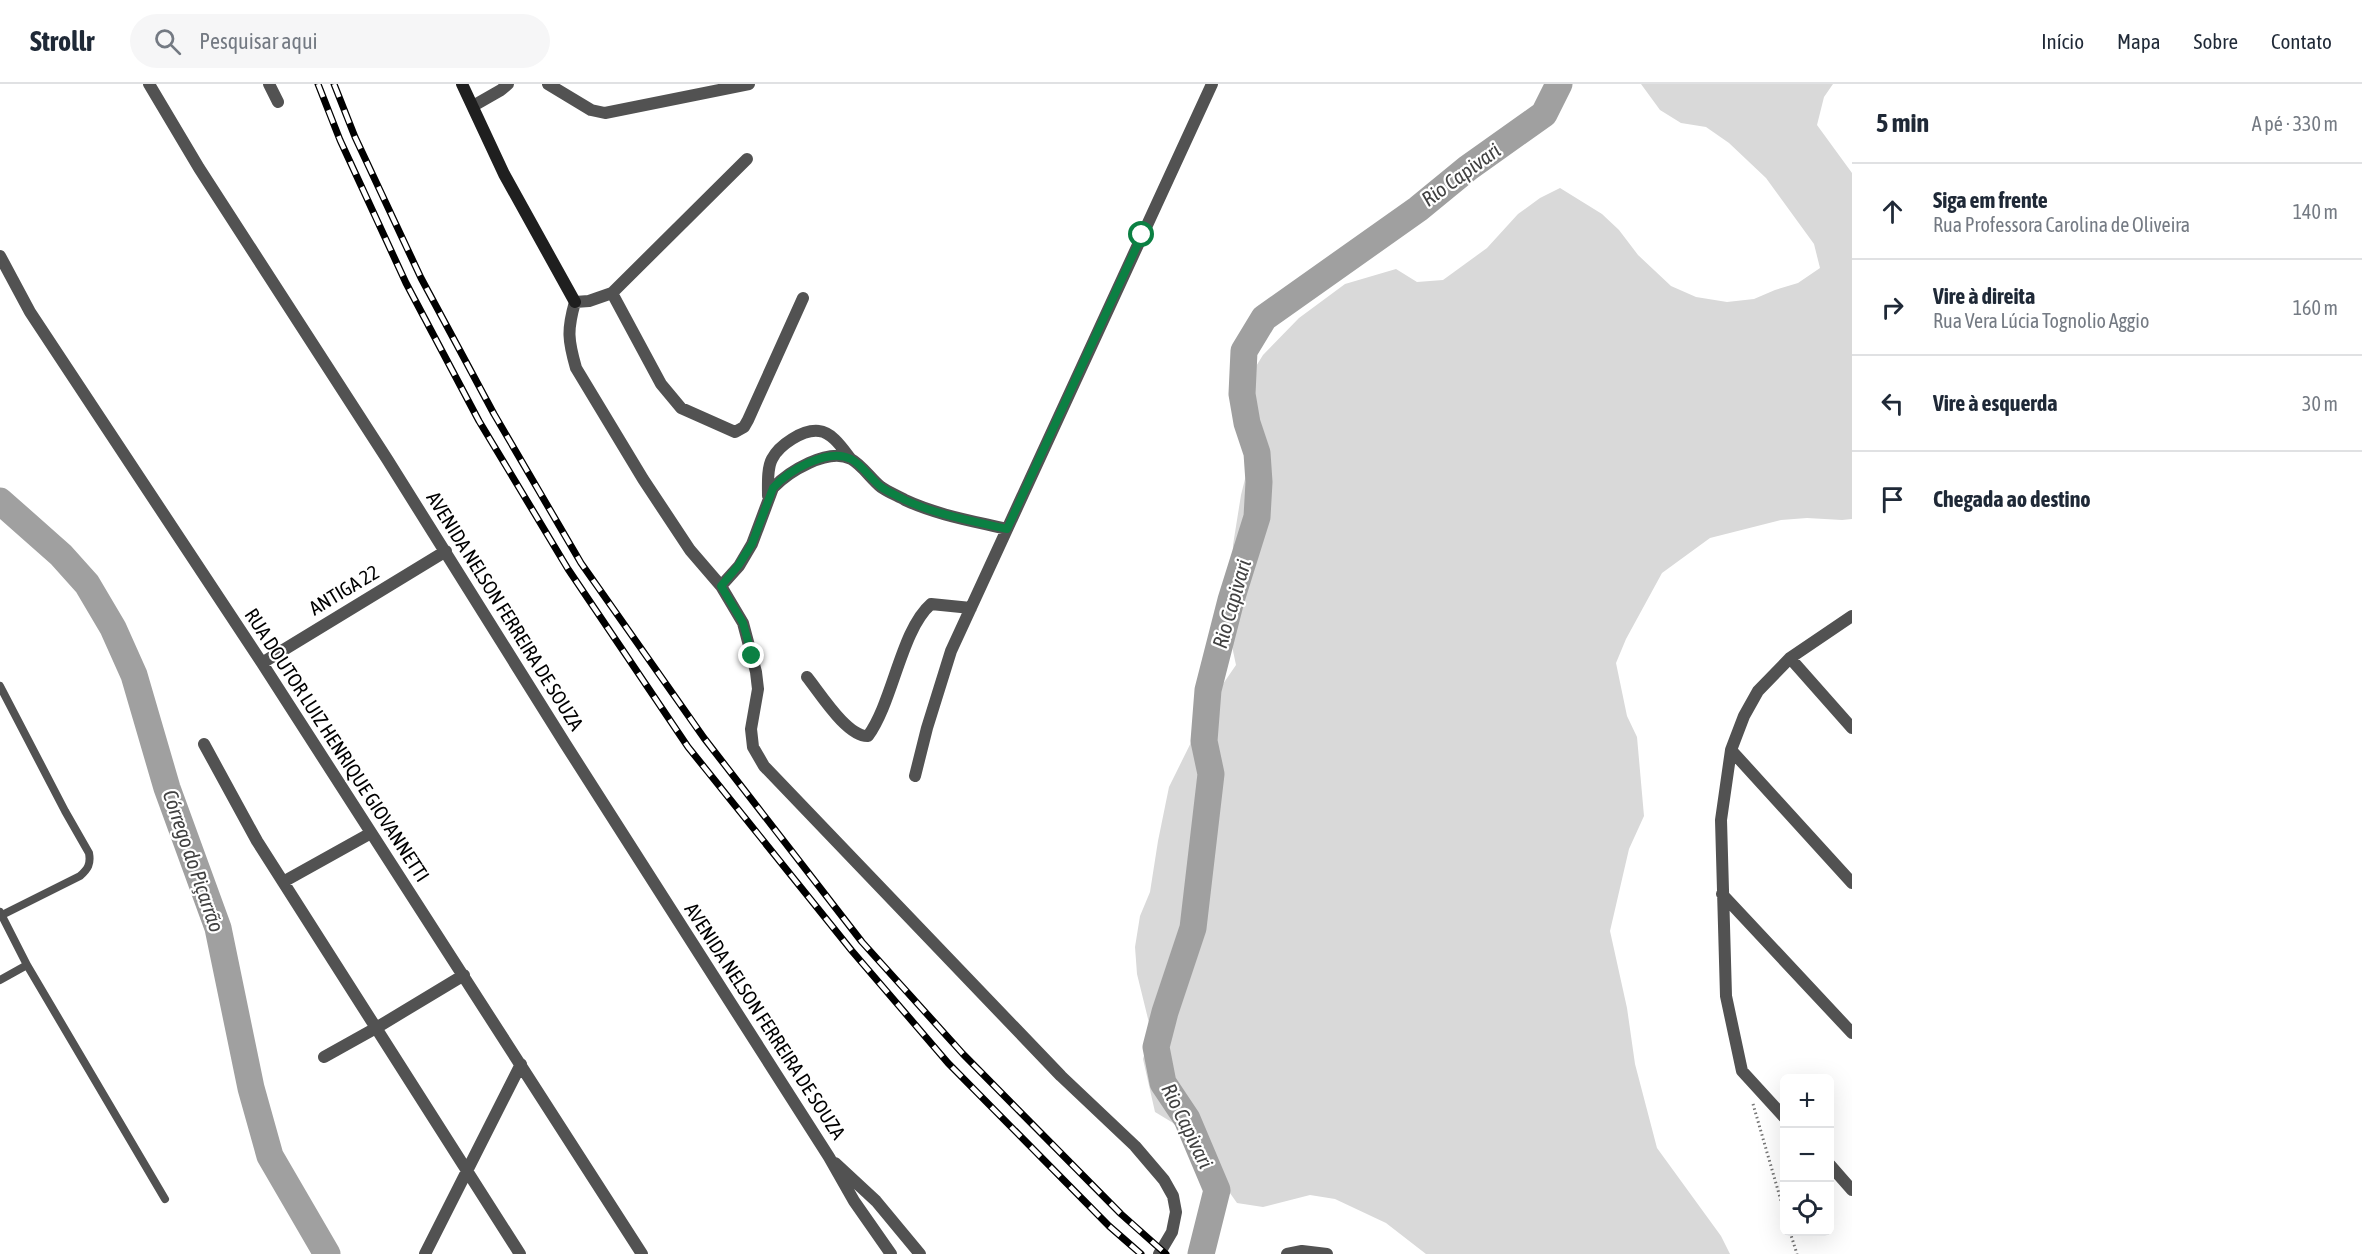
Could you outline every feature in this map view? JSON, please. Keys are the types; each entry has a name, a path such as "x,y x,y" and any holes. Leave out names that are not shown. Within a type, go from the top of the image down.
{"street":[{"name":"AVENIDA NELSON FERREIRA DE SOUZA","path":"149,84 199,168 446,551 566,746 829,1157 854,1201 891,1254"},
{"path":"269,84 278,102"},
{"path":"462,84 504,174 574,302 568,325 571,351 576,368 684,542 721,586 743,623 756,672 758,689 752,729 753,747 764,766 1061,1076 1135,1146 1164,1180 1173,1196 1176,1212 1172,1232 1159,1254"},
{"path":"473,106 508,84"},
{"path":"548,84 591,110 605,113 749,84"},
{"path":"915,776 951,651 1212,84"},
{"path":"574,302 589,301 612,293 747,159"},
{"name":"RUA DOUTOR LUIZ HENRIQUE GIOVANNETTI","path":"0,256 36,321 262,663 642,1254"},
{"path":"612,293 661,384 671,398 681,408 735,432 744,427 748,420 803,298"},
{"path":"768,497 772,459 784,446 799,436 819,431 830,436 882,488 908,501 950,516 1007,529"},
{"path":"721,586 738,566 752,544 768,497 779,481 813,461 834,456 850,458"},
{"name":"ANTIGA 22","path":"262,663 446,551"},
{"path":"807,677 850,730 861,736 868,736 882,709 911,634 922,614 931,604 971,608"},
{"path":"1780,1112 1742,1071 1725,996 1721,820 1731,750 1744,716 1758,691 1790,657 1852,616"},
{"path":"1790,657 1852,728"},
{"path":"204,744 244,818 283,882 520,1254"},
{"path":"1731,750 1852,883"},
{"path":"283,882 371,833"},
{"path":"1722,894 1852,1033"},
{"path":"324,1057 464,975"},
{"path":"425,1254 520,1064"},
{"name":"AVENIDA NELSON FERREIRA DE SOUZA","path":"829,1157 856,1180 920,1254"},
{"path":"1834,1170 1852,1190"},
{"path":"1287,1254 1302,1251 1327,1254"}],"lane":[{"path":"0,686 91,860 90,866 80,876 1,913 27,965 165,1199"},
{"path":"0,980 27,965"}],"path":[{"path":"1753,1102 1780,1194"},
{"path":"1791,1236 1797,1254"}],"shaded area":[{"path":"1641,84 1833,84 1824,97 1817,125 1852,173 1852,519 1781,520 1710,538 1662,573 1626,639 1616,663 1627,716 1637,737 1644,816 1629,849 1610,931 1627,1008 1635,1064 1657,1148 1721,1236 1730,1254 1426,1254 1386,1223 1335,1199 1310,1195 1263,1207 1237,1203 1203,1155 1198,1138 1155,1112 1143,1059 1151,1031 1137,974 1135,947 1140,916 1150,892 1169,787 1212,700 1236,665 1229,632 1234,600 1233,545 1248,467 1252,403 1250,376 1263,355 1299,318 1345,284 1396,269 1417,282 1443,280 1487,248 1518,214 1540,198 1560,188 1602,214 1619,230 1638,255 1671,286 1696,297 1727,302 1754,299 1798,283 1820,268 1814,244 1766,178 1729,143 1706,127 1681,123 1660,110"}],"waterway":[{"name":"Rio Capivari","path":"1201,1254 1217,1190 1187,1119 1163,1083 1156,1047 1193,928 1211,774 1204,741 1208,690 1231,600 1257,517 1259,482 1257,453 1247,423 1242,394 1244,351 1264,318 1418,209 1468,168 1544,114 1559,84"},
{"name":"Córrego do Piçarrão","path":"0,501 61,555 87,584 113,628 134,675 167,788 218,928 251,1088 270,1156 327,1254"}],"railway":[{"path":"318,84 340,140 406,283 479,421 568,569 688,747 852,951 948,1063 1109,1226 1141,1254"},
{"path":"334,84 355,137 421,278 494,414 581,563 704,738 862,942 963,1054 1121,1214 1166,1254"}],"route":[{"path":"752,656 743,623 721,586 738,566 752,544 773,488 779,481 813,461 834,456 850,458 882,488 908,501 950,516 1007,529 1142,235"}]}
